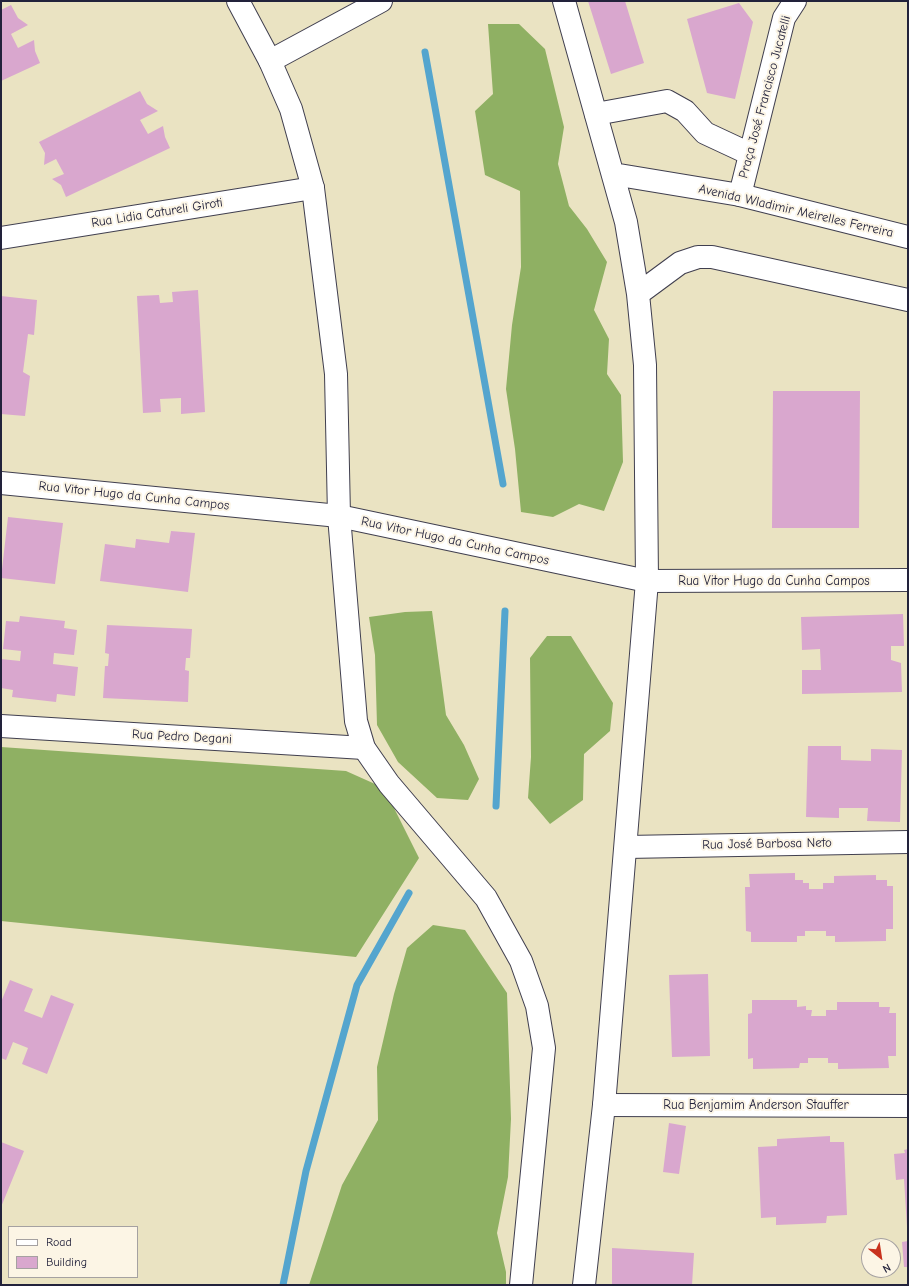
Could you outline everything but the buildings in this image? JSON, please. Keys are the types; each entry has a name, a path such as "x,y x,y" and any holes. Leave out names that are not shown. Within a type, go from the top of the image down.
{"main road":[{"path":"238,1 270,61 291,110 313,188 336,374 339,516 356,721 364,748 389,784 486,898 521,961 537,1006 544,1048 521,1285"},
{"path":"270,61 381,1"},
{"path":"564,1 626,222 638,294 645,365 647,582 604,1105 584,1285"},
{"name":"Praça José Francisco Jucatelli","path":"740,196 784,18 795,1"},
{"path":"596,114 667,101 686,111 705,133 750,154"},
{"name":"Avenida Wladimir Meirelles Ferreira","path":"613,174 740,196 908,237"},
{"name":"Rua Lidia Catureli Giroti","path":"1,238 313,188"},
{"path":"638,294 680,263 698,256 712,257 908,300"},
{"name":"Rua Vitor Hugo da Cunha Campos","path":"1,483 339,516 647,582 908,580"},
{"name":"Rua Pedro Degani","path":"1,726 364,748"},
{"name":"Rua José Barbosa Neto","path":"626,847 908,842"},
{"name":"Rua Benjamim Anderson Stauffer","path":"604,1105 908,1106"}],"green space":[{"path":"488,24 519,24 545,49 564,127 558,164 569,206 587,229 607,262 594,310 609,339 607,374 621,395 623,462 604,511 579,504 553,517 521,512 515,449 506,389 512,325 521,267 520,191 485,175 475,111 493,94"},
{"path":"432,611 446,715 464,745 479,779 468,800 437,798 398,762 377,725 375,655 369,617 405,612"},
{"path":"547,636 571,636 613,703 610,731 584,754 583,800 550,824 528,798 531,757 530,658"},
{"path":"1,747 346,771 384,788 419,858 356,957 1,921"},
{"path":"433,925 465,930 507,993 511,1119 508,1177 497,1233 506,1272 506,1285 309,1285 342,1185 378,1120 377,1067 394,994 407,948"}],"waterway":[{"path":"425,52 503,484"},
{"path":"496,806 505,611"},
{"path":"283,1285 306,1171 357,985 409,893"}]}
